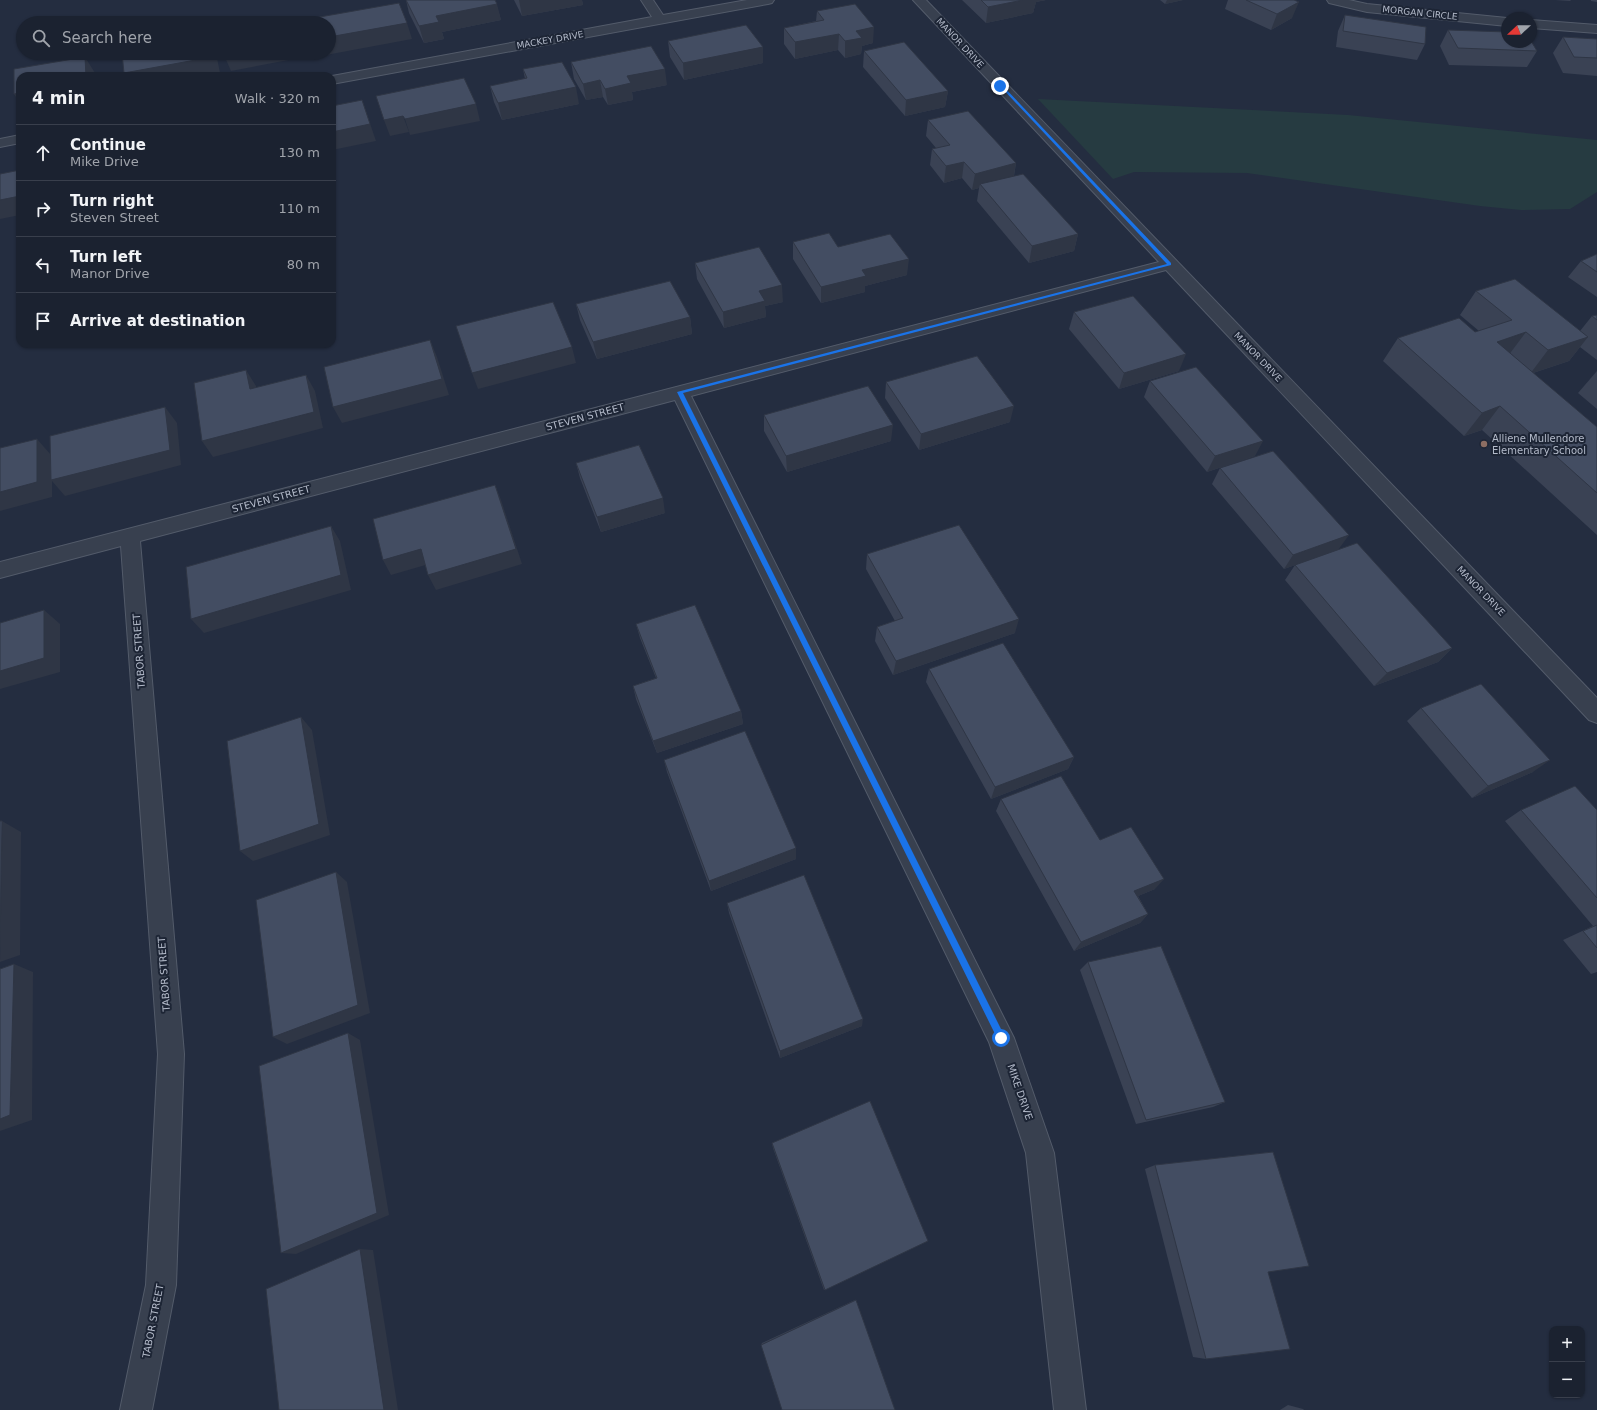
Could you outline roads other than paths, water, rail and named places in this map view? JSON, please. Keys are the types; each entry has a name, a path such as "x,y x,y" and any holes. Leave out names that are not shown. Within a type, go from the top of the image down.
{"street":[{"path":"647,0 660,20"},
{"name":"MACKEY DRIVE","path":"336,79 768,0"},
{"name":"MANOR DRIVE","path":"919,0 1597,713"},
{"name":"MORGAN CIRCLE","path":"1333,0 1367,8 1396,12 1501,21"},
{"path":"1537,24 1597,29"},
{"path":"0,143 16,140"},
{"name":"STEVEN STREET","path":"0,570 1170,264"},
{"name":"MIKE DRIVE","path":"680,392 1001,1038 1040,1153 1070,1410"},
{"name":"TABOR STREET","path":"130,536 170,1054 161,1285 136,1410"}],"place":[{"name":"Alliene Mullendore Elementary School","path":"1484,444"}]}
